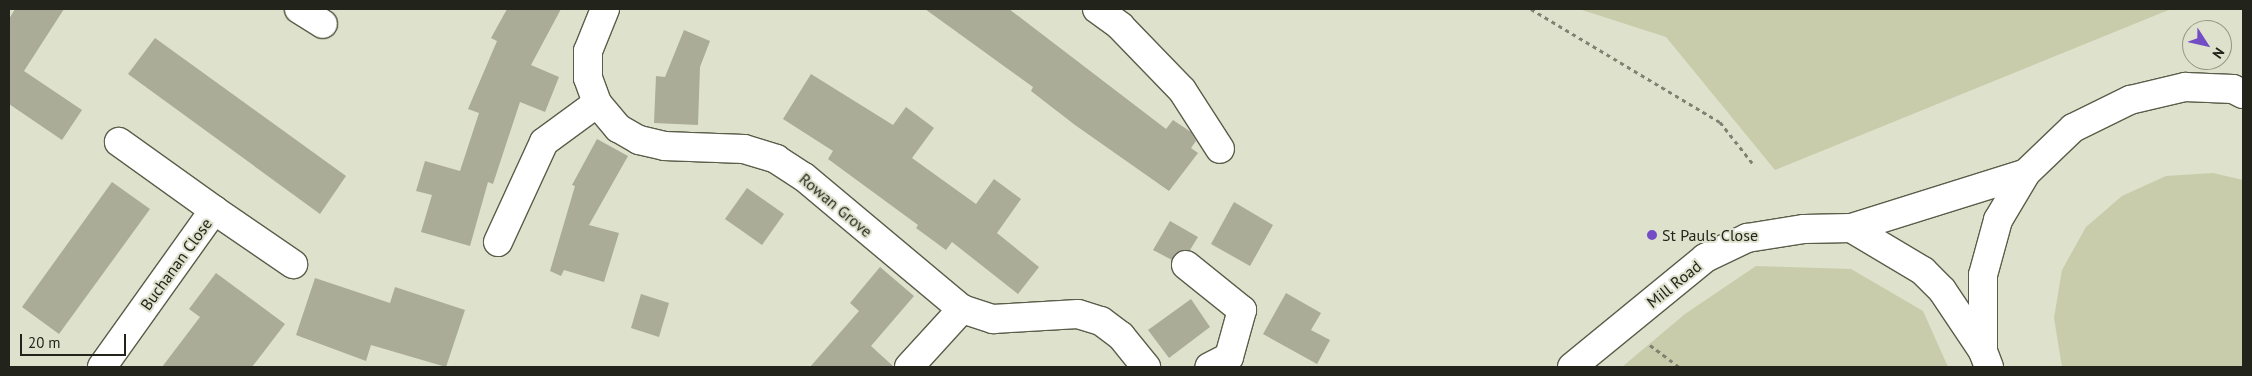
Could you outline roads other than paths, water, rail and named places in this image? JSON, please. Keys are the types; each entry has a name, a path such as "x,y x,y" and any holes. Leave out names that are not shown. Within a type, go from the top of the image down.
{"street":[{"path":"299,9 323,24"},
{"name":"Rowan Grove","path":"605,9 588,51 588,78 597,103 618,128 639,140 664,146 744,149 776,159 804,177 962,309 993,319 1078,314 1101,321 1121,336 1146,367"},
{"path":"1097,9 1120,26 1182,90 1220,149"},
{"path":"1986,359 1983,275 1998,220 2026,173 2073,128 2130,100 2185,87 2240,90"},
{"path":"498,242 544,142 597,103"},
{"name":"Buchanan Close","path":"119,142 293,264"},
{"name":"Mill Road","path":"1572,367 1705,258 1747,238 1804,228 1851,228 2026,173"},
{"name":"Buchanan Close","path":"102,367 214,210"},
{"path":"1851,228 1923,270 1942,290 1986,359"},
{"path":"1186,265 1242,310 1229,357 1209,367"},
{"path":"909,367 962,309"}],"place":[{"name":"St Pauls Close","path":"1652,235"}]}
